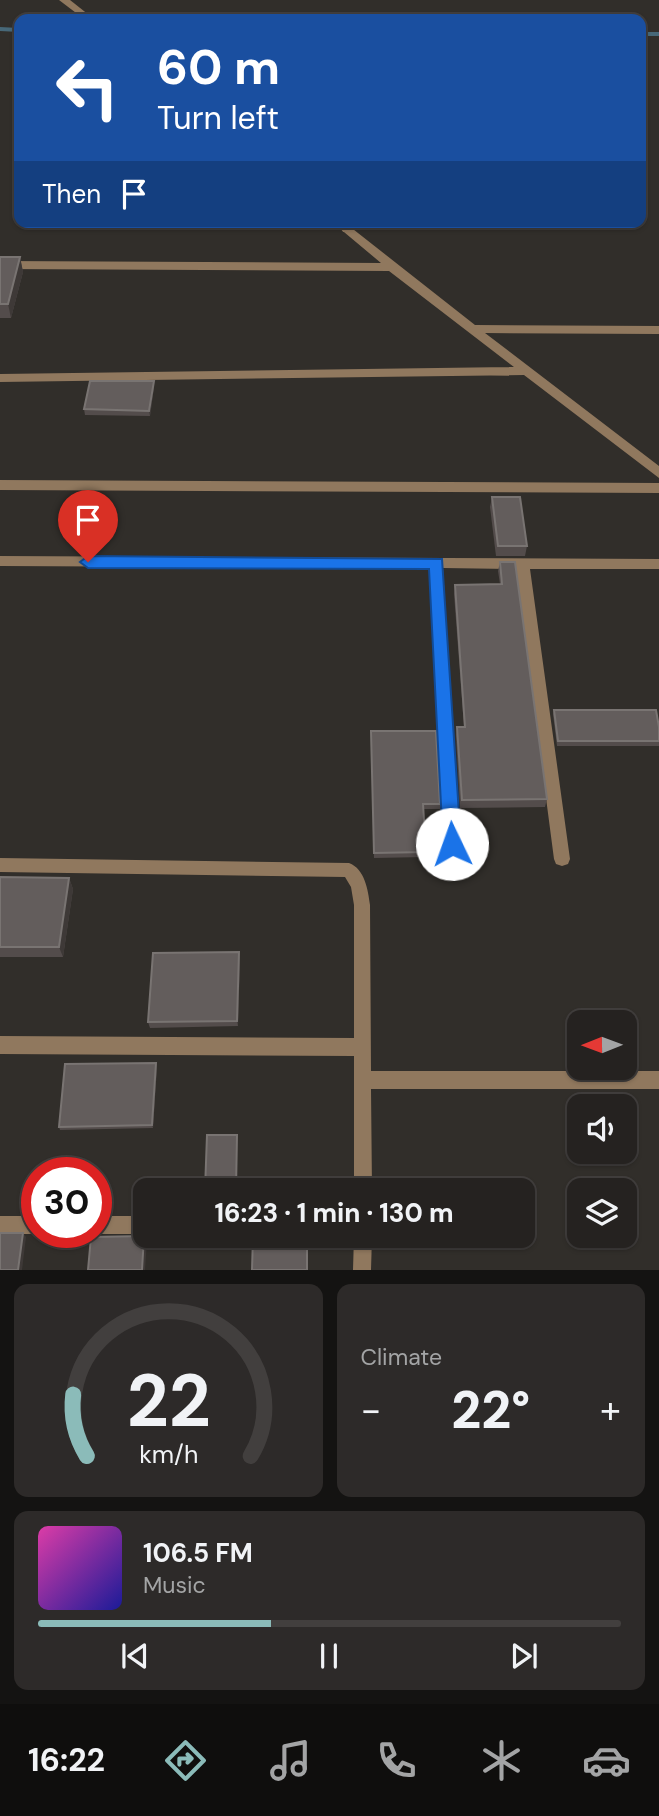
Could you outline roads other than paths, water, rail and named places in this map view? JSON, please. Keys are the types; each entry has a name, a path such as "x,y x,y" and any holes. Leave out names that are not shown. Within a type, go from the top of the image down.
{"street":[{"path":"64,0 82,14"},
{"path":"352,228 392,267 659,473"},
{"path":"0,265 392,267"},
{"path":"472,330 659,330"},
{"path":"0,378 526,371"},
{"path":"0,485 659,488"},
{"path":"0,561 659,564"},
{"path":"436,563 452,844"},
{"path":"522,563 562,859"},
{"path":"0,865 349,870 359,885 362,905 365,1080 363,1178"},
{"path":"0,1045 364,1047"},
{"path":"365,1080 659,1080"},
{"path":"0,1225 21,1225"},
{"path":"112,1225 133,1225"},
{"path":"362,1270 363,1248"}],"waterway":[{"path":"0,29 14,30"},
{"path":"646,34 659,34"}]}
